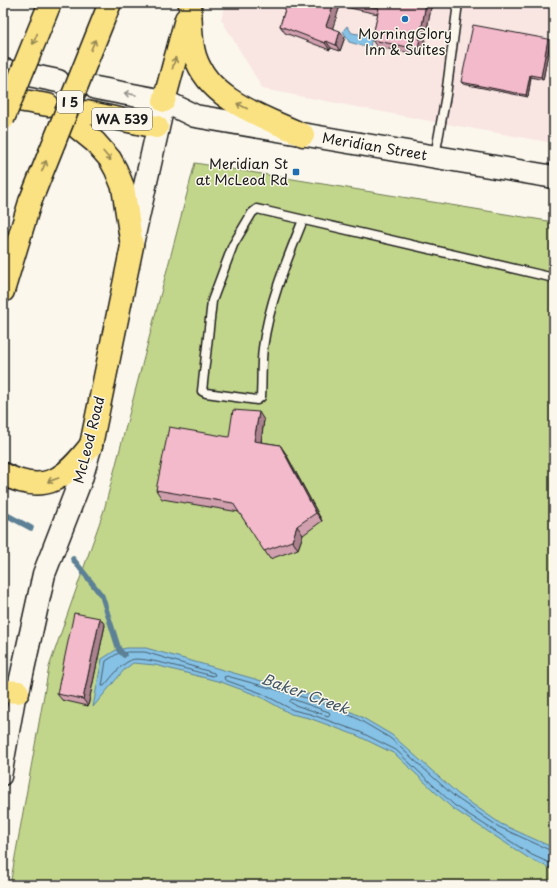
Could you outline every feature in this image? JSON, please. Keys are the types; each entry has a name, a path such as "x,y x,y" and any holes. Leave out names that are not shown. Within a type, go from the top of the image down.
{"highway":[{"path":"3,119 50,3"},
{"name":"I 5","path":"3,264 30,202 110,3"},
{"path":"164,101 191,4"},
{"path":"191,4 196,56 201,69 211,82 223,94 239,105 303,135"},
{"path":"24,101 47,108"},
{"name":"Meridian Street","path":"132,246 123,187 110,159 95,142 82,121 158,126"},
{"path":"3,291 30,202"},
{"name":"McLeod Road","path":"91,444 132,246"},
{"path":"3,474 16,481 32,484 50,481 62,476 73,468 91,444"}],"main road":[{"path":"34,76 58,81"},
{"name":"Meridian Street","path":"96,88 164,101 195,116 554,177"},
{"name":"McLeod Road","path":"132,246 164,101"},
{"name":"Meridian Street","path":"158,126 195,116"},
{"name":"McLeod Road","path":"10,692 44,574 81,479 91,444"}],"street":[{"name":"McLeod Road","path":"3,776 10,692"}],"lane":[{"path":"434,157 446,95 458,3"},
{"path":"303,220 278,281 267,323 263,350 261,397 257,400 206,393 202,391 212,301 233,245 252,212 257,209 554,278"}],"shaded area":[{"path":"227,3 554,3 554,143 263,89 221,19"}],"green space":[{"path":"195,163 554,222 554,885 10,885 49,667 104,510"}],"water":[{"path":"347,26 352,33 372,36 370,48 349,42 343,31"},
{"path":"127,648 146,648 318,697 358,715 392,735 458,794 501,824 554,848 554,870 530,859 452,808 395,754 358,736 309,718 291,714 259,696 221,682 155,665 133,663 124,670 93,707 102,659 116,650"}],"building":[{"name":"MorningGlory Inn & Suites","path":"287,3 334,3 326,26 340,31 336,45 326,41 325,43 280,26"},
{"name":"MorningGlory Inn & Suites","path":"352,3 426,3 418,49 372,40 379,8"},
{"path":"473,25 548,39 541,77 530,75 526,95 461,82"},
{"path":"233,410 259,412 254,441 280,445 316,513 297,526 292,541 264,551 233,503 156,490 169,427 229,437"},
{"path":"74,613 100,618 83,699 57,694"}],"waterway":[{"name":"Baker Creek","path":"3,513 31,528"},
{"name":"Baker Creek","path":"73,559 102,596 119,650 124,655"}],"place":[{"name":"MorningGlory Inn & Suites","path":"405,19"},
{"name":"Meridian St at McLeod Rd","path":"296,172"}]}
